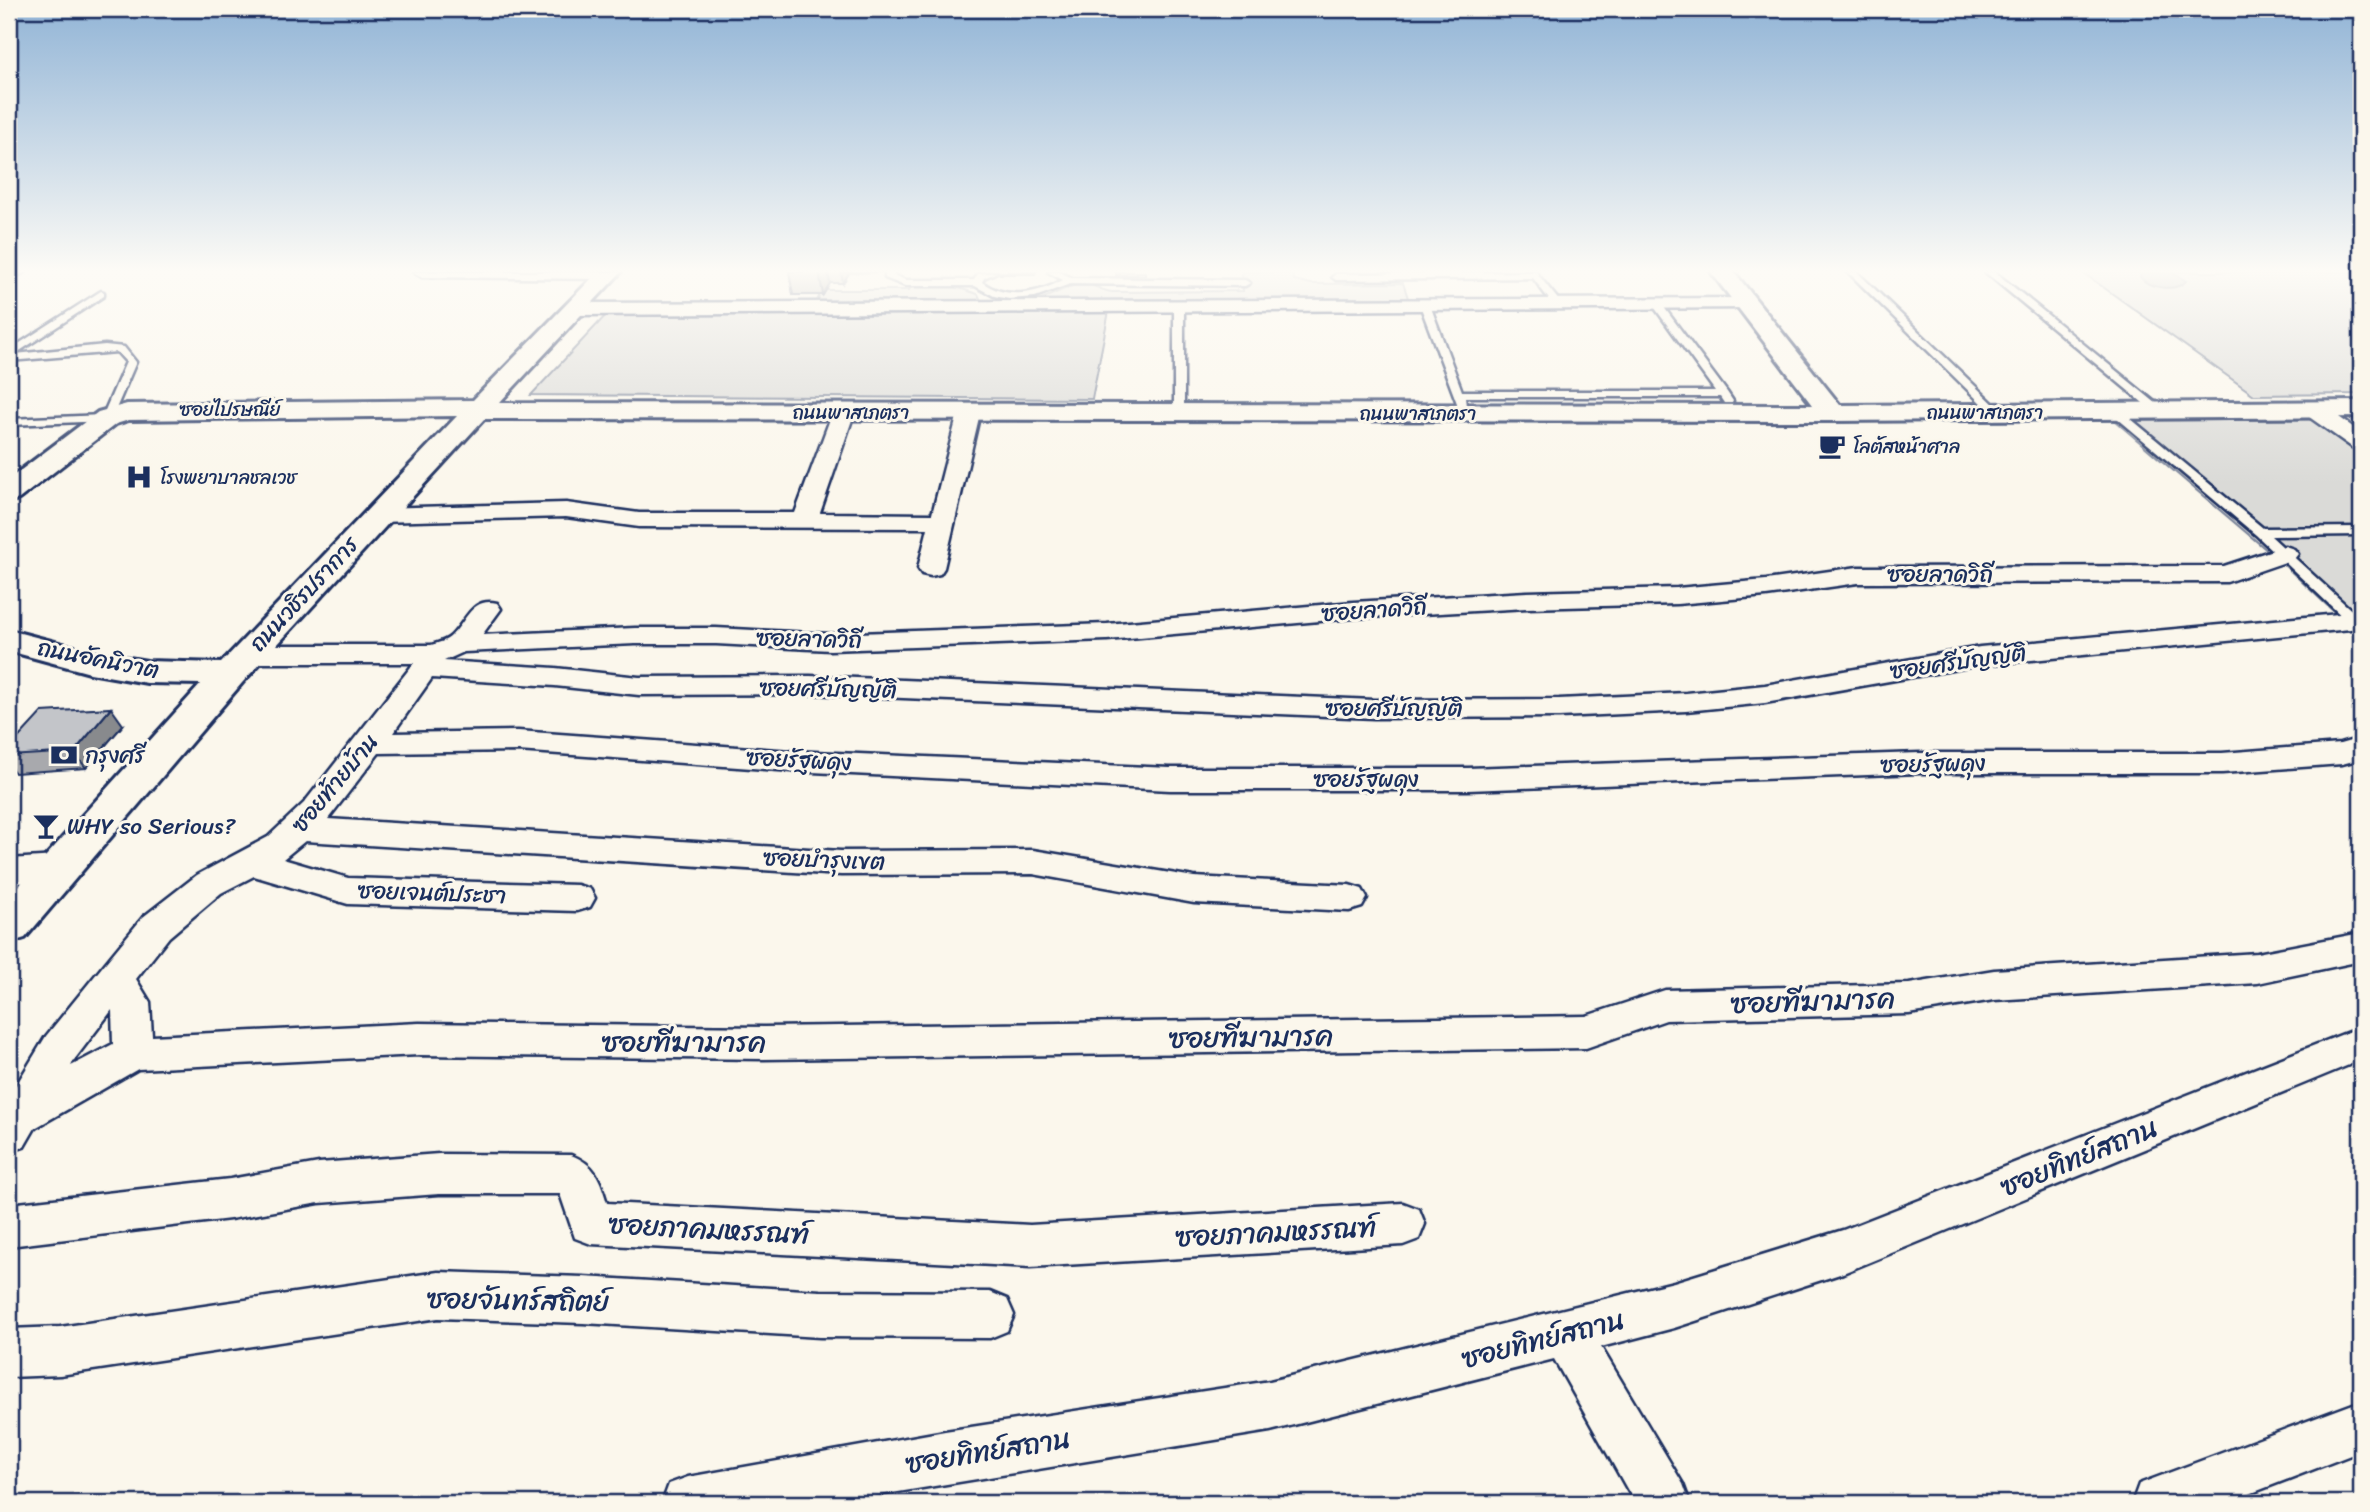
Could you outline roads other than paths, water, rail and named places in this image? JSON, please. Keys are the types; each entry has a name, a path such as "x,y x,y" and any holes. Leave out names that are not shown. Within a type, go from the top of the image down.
{"street":[{"name":"ถนนวชิรปราการ","path":"9,926 239,664 541,343"},
{"path":"1777,343 1832,413"},
{"name":"ถนนพาสเภตรา","path":"476,410 1179,413 1462,404 1730,403 1832,413 2361,409"},
{"path":"2313,409 2361,443"},
{"name":"ซอยไปรษณีย์","path":"9,493 107,418 127,412 476,410"},
{"path":"805,521 844,411"},
{"path":"931,568 969,413"},
{"path":"377,515 566,510 639,520 941,521"},
{"name":"ซอยลาดวิถี","path":"239,664 439,656 635,636 716,636 830,642 1107,632 1380,609 1527,600 1677,596 1766,588 1858,575 2227,574 2285,554"},
{"name":"ซอยท้ายบ้าน","path":"14,1126 60,1048 156,927 209,884 280,845 316,811 439,656 487,609"},
{"name":"ซอยศรีบัญญัติ","path":"439,656 555,677 639,687 810,685 1374,709 1559,708 1686,702 1765,694 1980,656 2359,622"},
{"name":"ถนนอัคนิวาต","path":"9,640 90,662 147,672 239,664"},
{"name":"ซอยรัฐผดุง","path":"370,743 518,741 792,761 1170,779 1468,779 1907,764 2222,763 2342,754 2361,748"},
{"name":"ซอยบำรุงเขต","path":"297,829 841,863 1033,862 1194,890 1349,898"},
{"name":"ซอยเจนต์ประชา","path":"250,862 348,891 577,898"},
{"path":"9,871 57,869"},
{"name":"ซอยฑีฆามารค","path":"14,1126 68,1087 132,1053 419,1039 764,1043 1586,1032 1665,1005 1909,999 1994,985 2257,968 2361,947"},
{"path":"115,977 131,1002 132,1053"},
{"name":"ซอยทิทย์สถาน","path":"688,1503 945,1457 1270,1406 1674,1305 1843,1251 2361,1044"},
{"name":"ซอยภาคมหรรณฑ์","path":"9,1225 230,1199 319,1183 439,1174 571,1175 581,1189 591,1223 1030,1246 1403,1224"},
{"name":"ซอยจันทร์สถิตย์","path":"9,1353 60,1351 438,1295 583,1300 820,1314 990,1315"},
{"path":"1566,1333 1664,1503"},
{"path":"2158,1503 2361,1426"}],"lane":[{"path":"9,356 29,343"},
{"path":"1179,343 1179,413"},
{"path":"1439,343 1462,404"},
{"path":"1685,343 1730,403"},
{"path":"1925,343 1995,411"},
{"path":"2075,343 2158,410"},
{"path":"9,356 120,349 130,365 107,418 9,422"},
{"path":"2115,411 2260,532 2359,622"},
{"path":"2260,532 2361,531"}],"place":[{"name":"โลตัสหน้าศาล","path":"1832,446"},
{"name":"โรงพยาบาลชลเวช","path":"139,477"},
{"name":"กรุงศรี","path":"64,755"},
{"name":"WHY so Serious?","path":"46,826"}]}
